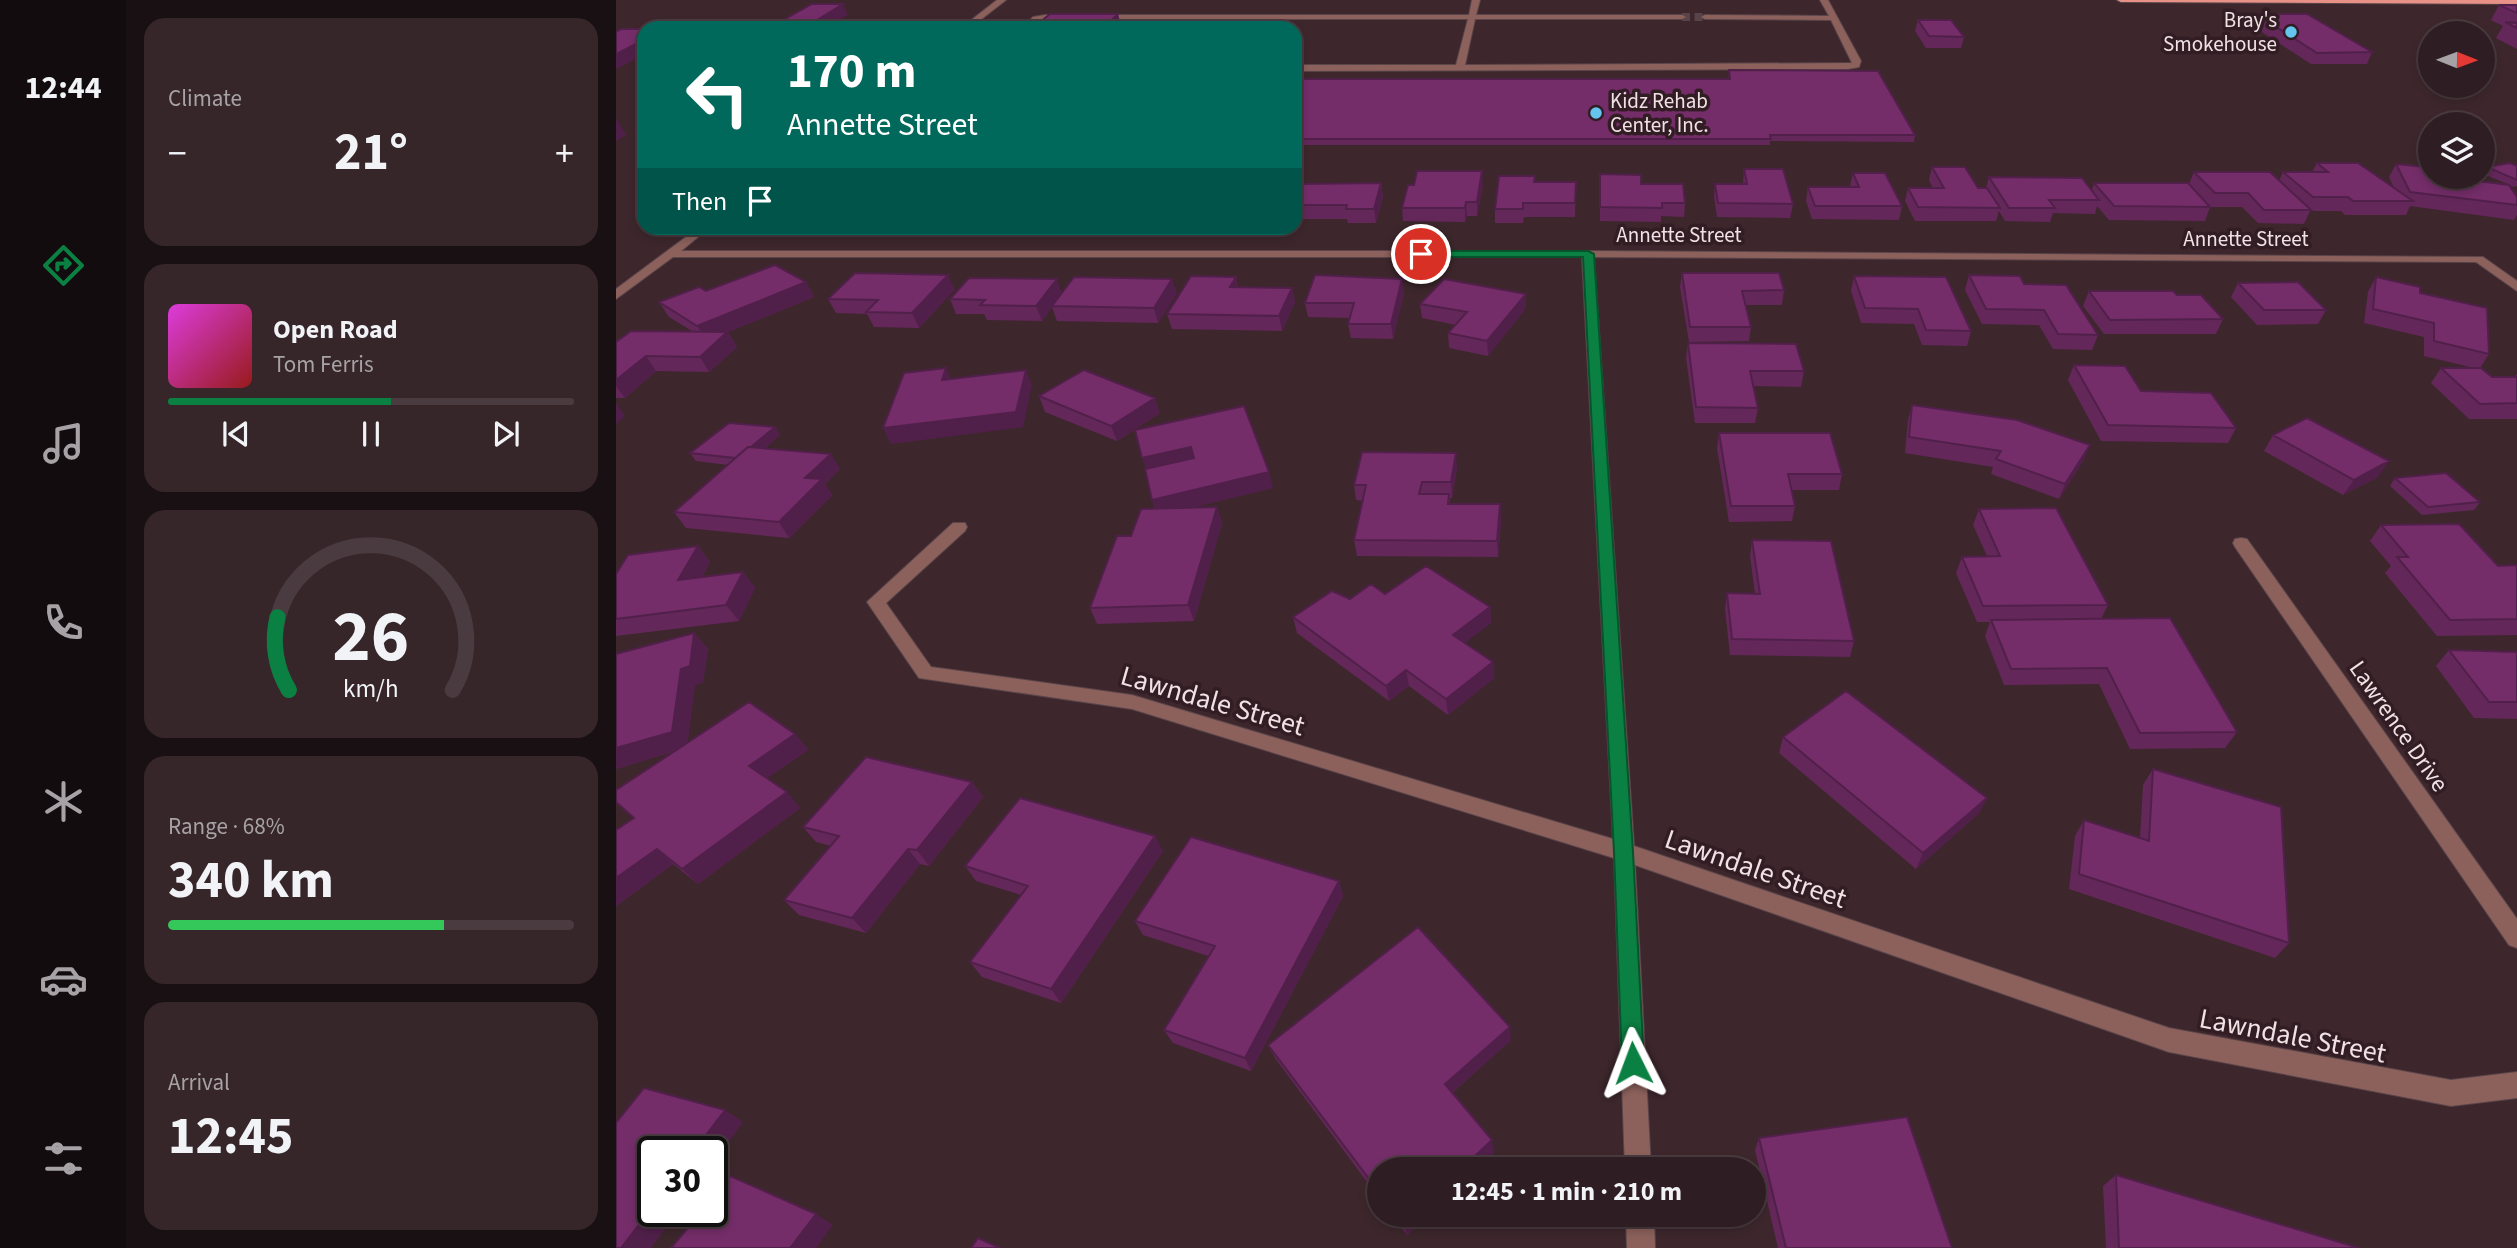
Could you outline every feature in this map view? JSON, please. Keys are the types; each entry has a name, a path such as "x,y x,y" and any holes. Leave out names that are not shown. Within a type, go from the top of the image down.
{"main road":[{"path":"2121,0 2517,2"}],"street":[{"path":"974,21 1002,0"},
{"path":"1460,68 1476,0"},
{"path":"1302,68 1856,65 1857,61 1824,0"},
{"path":"1158,21 1170,9"},
{"path":"1034,21 1045,17 1682,17"},
{"path":"1704,17 1833,18"},
{"path":"616,295 695,235"},
{"name":"Annette Street","path":"670,254 1588,254 2479,259 2517,287"},
{"path":"1588,254 1624,852 1637,1157"},
{"name":"Lawndale Street","path":"959,527 876,602 925,673 1132,702 1624,852 2169,1040 2451,1093 2517,1085"},
{"name":"Lawrence Drive","path":"2241,543 2517,938"},
{"path":"1640,1227 1641,1248"}],"building":[{"path":"812,4 843,4 815,21 782,21"},
{"path":"2499,5 2517,5 2517,13"},
{"path":"1050,14 1118,14 1110,21 1041,21"},
{"path":"2256,14 2307,14 2372,52 2317,53"},
{"path":"1918,20 1951,20 1964,37 1929,36"},
{"path":"621,29 637,29 637,44 616,54 616,32"},
{"name":"Kidz Rehab Center, Inc.","path":"1729,70 1878,71 1915,135 1770,135 1771,139 1302,139 1302,79 1730,79"},
{"path":"2317,163 2358,163 2413,201 2353,201 2348,197 2313,197 2283,172 2328,172"},
{"path":"2510,163 2517,166 2517,180 2495,170 2495,166"},
{"path":"2396,164 2418,166 2418,189 2495,189 2495,183 2509,185 2517,197 2517,205 2410,192"},
{"path":"1932,167 1965,167 1978,188 1987,188 2000,208 1918,207 1908,188 1944,188"},
{"path":"1744,169 1783,169 1793,204 1718,203 1715,184 1747,184"},
{"path":"1417,171 1482,171 1477,202 1466,202 1465,208 1402,208 1408,185 1414,185"},
{"path":"2194,172 2270,172 2311,210 2264,210 2248,193 2215,193"},
{"path":"1853,173 1885,173 1902,206 1815,206 1808,187 1859,187"},
{"path":"1600,174 1641,175 1641,184 1683,184 1685,203 1662,203 1662,208 1600,207"},
{"path":"1499,176 1535,176 1534,182 1576,182 1575,203 1523,203 1523,209 1495,209"},
{"path":"1989,177 2082,178 2099,200 2049,200 2055,208 2009,208"},
{"path":"1381,183 1374,209 1346,209 1347,205 1302,205 1302,184"},
{"path":"2094,183 2188,183 2210,207 2114,206"},
{"path":"775,265 806,282 697,326 659,302 699,287 706,291"},
{"path":"855,273 948,275 912,313 866,312 878,300 828,299"},
{"path":"1682,273 1779,273 1784,290 1742,291 1751,327 1690,327"},
{"path":"1315,275 1402,279 1391,324 1348,324 1354,303 1305,303"},
{"path":"1969,275 2020,276 2024,284 2066,285 2098,335 2058,334 2044,310 1986,309"},
{"path":"1191,276 1236,277 1230,287 1292,288 1279,316 1167,314"},
{"path":"1854,276 1946,277 1971,331 1926,330 1918,309 1865,308"},
{"path":"1074,277 1172,279 1154,308 1052,306"},
{"path":"2376,277 2420,287 2420,293 2487,308 2489,354 2434,341 2434,323 2373,309"},
{"path":"969,278 1057,279 1036,306 980,305 985,300 950,299"},
{"path":"1444,279 1526,294 1487,341 1448,333 1467,312 1420,304"},
{"path":"2298,282 2326,310 2264,310 2238,283"},
{"path":"2089,291 2173,291 2177,295 2201,295 2223,319 2110,320"},
{"path":"631,331 727,332 700,357 646,356 616,380 616,342"},
{"path":"1688,343 1796,344 1804,371 1750,371 1758,408 1696,407"},
{"path":"2074,365 2125,366 2141,391 2211,393 2236,428 2108,425"},
{"path":"946,368 942,380 1026,370 1016,412 883,428 904,373"},
{"path":"2441,368 2481,368 2492,377 2517,377 2517,403 2480,404"},
{"path":"1084,370 1155,398 1111,426 1039,396"},
{"path":"1912,405 2017,420 2090,445 2065,484 1996,459 2001,451 1909,437"},
{"path":"1244,406 1269,472 1152,500 1145,469 1194,458 1191,447 1142,458 1135,430"},
{"path":"2307,418 2389,461 2354,480 2273,435"},
{"path":"729,423 775,427 735,458 690,453"},
{"path":"1719,433 1830,433 1842,474 1788,474 1795,506 1731,506"},
{"path":"748,447 831,454 805,478 822,479 779,522 674,512"},
{"path":"1362,452 1456,453 1451,482 1422,482 1419,494 1449,494 1448,504 1500,504 1497,541 1354,540 1366,485 1354,485"},
{"path":"2446,473 2480,502 2428,507 2395,478"},
{"path":"1217,507 1188,605 1090,608 1117,536 1131,536 1141,509"},
{"path":"2056,508 2108,605 1983,606 1962,557 2000,556 1979,509"},
{"path":"2459,524 2498,566 2517,565 2517,619 2450,620 2397,557 2408,557 2381,525"},
{"path":"1752,540 1831,541 1854,641 1732,639 1727,593 1760,594"},
{"path":"698,546 678,580 743,572 726,605 616,619 616,574 628,555"},
{"path":"1426,566 1490,607 1453,635 1493,662 1446,699 1406,670 1386,686 1293,617 1332,591 1350,599 1371,584 1385,594"},
{"path":"2170,618 2237,732 2140,733 2107,668 2011,669 1991,620"},
{"path":"694,633 690,666 681,669 672,732 616,748 616,654"},
{"path":"2449,650 2517,652 2517,702 2489,702"},
{"path":"1846,691 1987,798 1923,853 1783,737"},
{"path":"749,702 795,734 749,766 787,792 682,869 657,849 616,878 616,830 634,818 616,802 616,790"},
{"path":"866,757 972,782 917,850 908,849 852,918 784,900 839,836 803,827"},
{"path":"2153,769 2281,807 2289,943 2079,874 2084,820 2149,841"},
{"path":"1020,798 1155,836 1051,989 970,962 1028,886 965,866"},
{"path":"1191,837 1339,881 1245,1058 1164,1030 1215,946 1135,921"},
{"path":"1418,927 1510,1027 1445,1084 1492,1140 1474,1157 1367,1157 1367,1176 1268,1045"},
{"path":"644,1088 725,1110 705,1136 637,1136 637,1227 621,1248 616,1248 616,1123"},
{"path":"1907,1117 1952,1248 1786,1248 1766,1157 1764,1157 1759,1138"},
{"path":"2116,1175 2359,1248 2119,1248"},
{"path":"730,1176 816,1214 790,1248 671,1248 689,1227 728,1227"},
{"path":"978,1238 1000,1248 971,1248"}],"tunnel":[{"path":"1682,17 1705,17"}],"place":[{"name":"Bray's Smokehouse","path":"2291,32"},
{"name":"Kidz Rehab Center, Inc.","path":"1596,113"}],"route":[{"path":"1421,254 1588,254 1624,852 1633,1063"}]}
